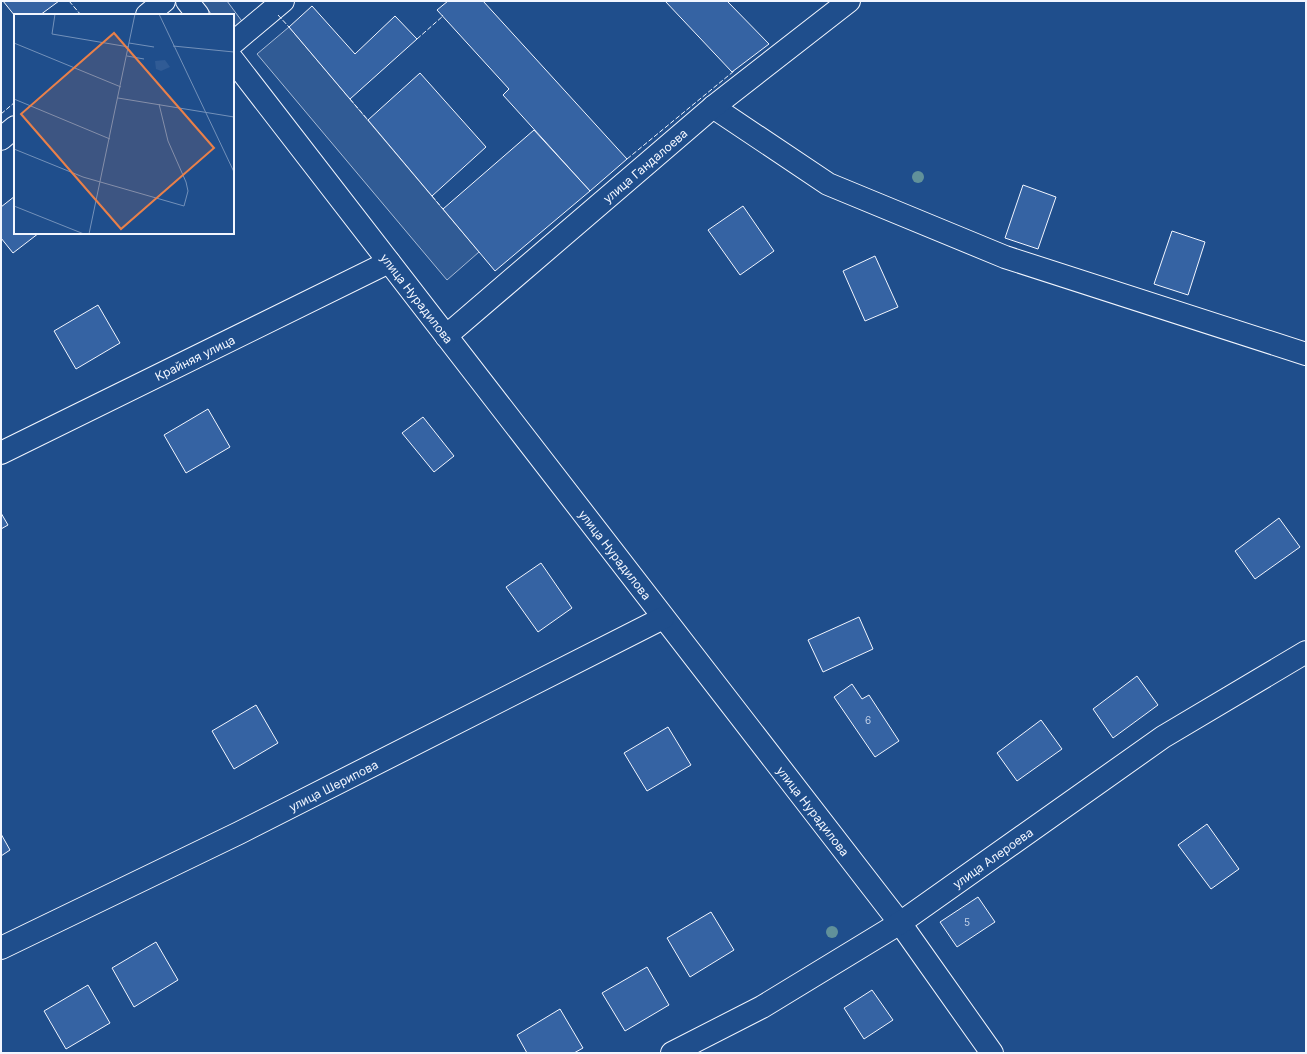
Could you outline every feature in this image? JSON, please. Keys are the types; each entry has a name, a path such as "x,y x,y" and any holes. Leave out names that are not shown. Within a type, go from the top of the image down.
{"street":[{"path":"148,14 164,1"},
{"path":"187,1 197,14"},
{"path":"234,42 284,1"},
{"name":"улица Гандалоева","path":"446,336 714,107 849,1"},
{"name":"улица Нурадилова","path":"234,61 900,923 992,1053"},
{"path":"714,107 828,184 1005,257 1306,354"},
{"path":"1,139 14,128"},
{"name":"Крайняя улица","path":"1,453 389,262"},
{"name":"улица Шерипова","path":"1,948 239,833 663,618"},
{"name":"улица Алероева","path":"672,1053 762,1007 900,923 1163,738 1306,652"}],"shaded area":[{"path":"201,1 227,1 244,24 234,31 234,14 211,14"},
{"path":"289,27 479,252 447,280 257,54"}],"building":[{"path":"3,1 59,1 41,14 14,15"},
{"path":"448,1 483,1 627,159 590,191 503,95 509,89 437,10"},
{"path":"665,1 727,1 769,44 732,72"},
{"path":"312,6 355,54 395,16 417,39 350,99 289,27"},
{"path":"420,73 486,147 432,196 368,120"},
{"path":"534,130 590,191 495,271 443,209"},
{"path":"1023,185 1056,197 1038,249 1005,238"},
{"path":"14,197 14,234 38,234 13,253 1,238 1,207"},
{"path":"743,206 774,251 740,275 708,230"},
{"path":"1172,231 1205,242 1188,295 1154,284"},
{"path":"875,256 898,307 865,321 843,271"},
{"path":"98,305 120,343 76,369 54,331"},
{"path":"208,409 230,447 186,473 164,435"},
{"path":"423,417 454,456 434,472 402,433"},
{"path":"1,513 8,525 1,529"},
{"path":"1279,518 1300,547 1255,579 1235,551"},
{"path":"541,563 572,608 538,632 506,587"},
{"path":"859,617 873,649 823,672 808,640"},
{"path":"1137,676 1158,705 1113,738 1093,709"},
{"path":"852,684 862,699 869,695 899,741 875,757 834,697"},
{"path":"256,705 278,743 234,769 212,731"},
{"path":"1041,720 1062,749 1017,781 997,753"},
{"path":"668,727 691,765 647,791 624,753"},
{"path":"1207,824 1239,869 1211,889 1178,845"},
{"path":"1,834 10,850 1,856"},
{"path":"978,897 995,922 957,947 940,922"},
{"path":"711,912 734,950 690,977 667,938"},
{"path":"156,942 178,980 134,1007 112,968"},
{"path":"647,967 669,1005 625,1031 602,993"},
{"path":"88,985 110,1023 66,1049 44,1011"},
{"path":"872,990 893,1020 864,1039 844,1008"},
{"path":"560,1009 583,1048 574,1053 527,1053 517,1035"}],"fence":[{"path":"69,1 80,14"},
{"path":"278,15 289,27"},
{"path":"417,39 443,16 442,15"},
{"path":"627,159 734,71"},
{"path":"350,99 368,120"},
{"path":"1,114 14,103"},
{"path":"432,196 443,209"}]}
